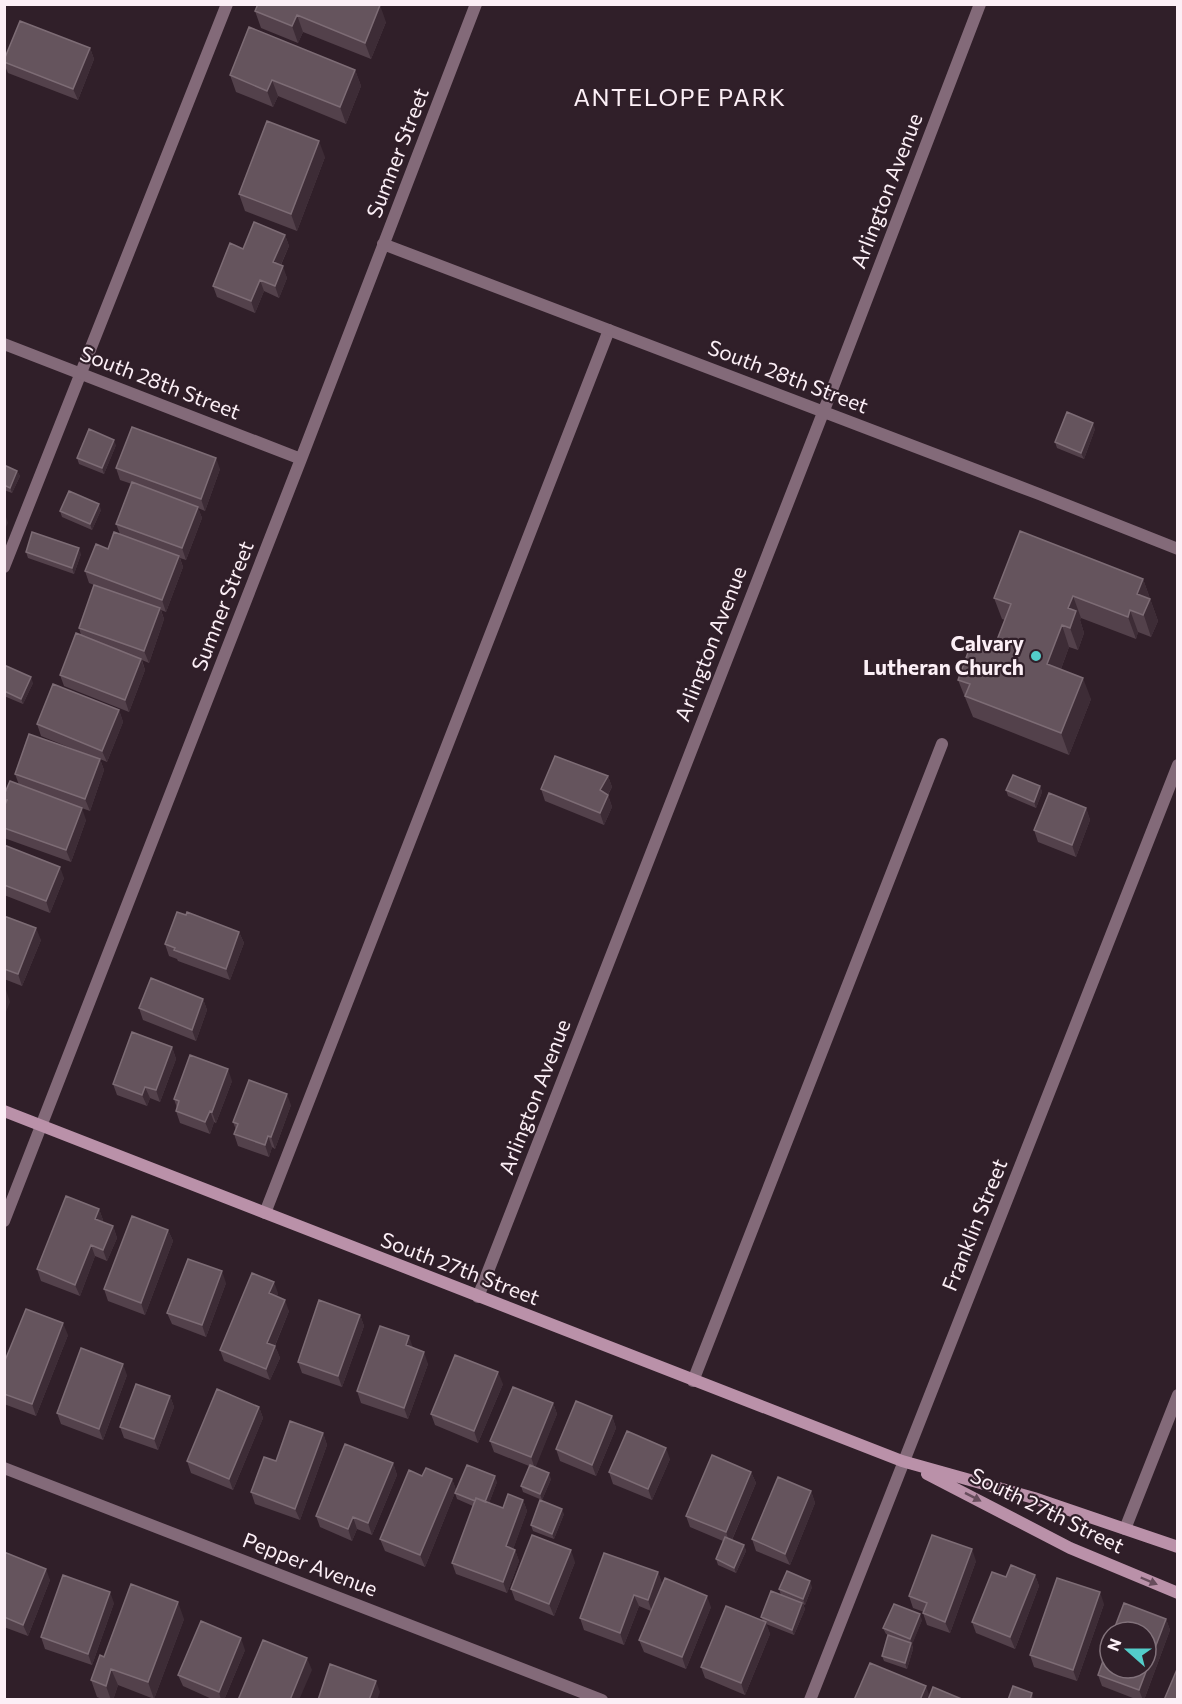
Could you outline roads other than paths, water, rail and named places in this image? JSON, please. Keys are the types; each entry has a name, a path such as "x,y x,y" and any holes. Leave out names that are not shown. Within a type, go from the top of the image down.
{"main road":[{"name":"South 27th Street","path":"4,1111 902,1461 1034,1498 1178,1547"},
{"name":"South 27th Street","path":"902,1461 1070,1548 1178,1593"}],"street":[{"path":"4,567 227,4"},
{"name":"Sumner Street","path":"4,1221 476,4"},
{"name":"Arlington Avenue","path":"478,1297 980,4"},
{"name":"South 28th Street","path":"383,244 1178,549"},
{"path":"265,1213 609,330"},
{"name":"South 28th Street","path":"4,344 301,459"},
{"path":"693,1381 942,744"},
{"name":"Franklin Street","path":"810,1700 902,1461 1178,765"},
{"path":"1125,1529 1178,1395"},
{"name":"Pepper Avenue","path":"4,1468 602,1700"}],"place":[{"name":"Calvary Lutheran Church","path":"1036,656"}],"district":[{"name":"ANTELOPE PARK","path":"680,98"}]}
